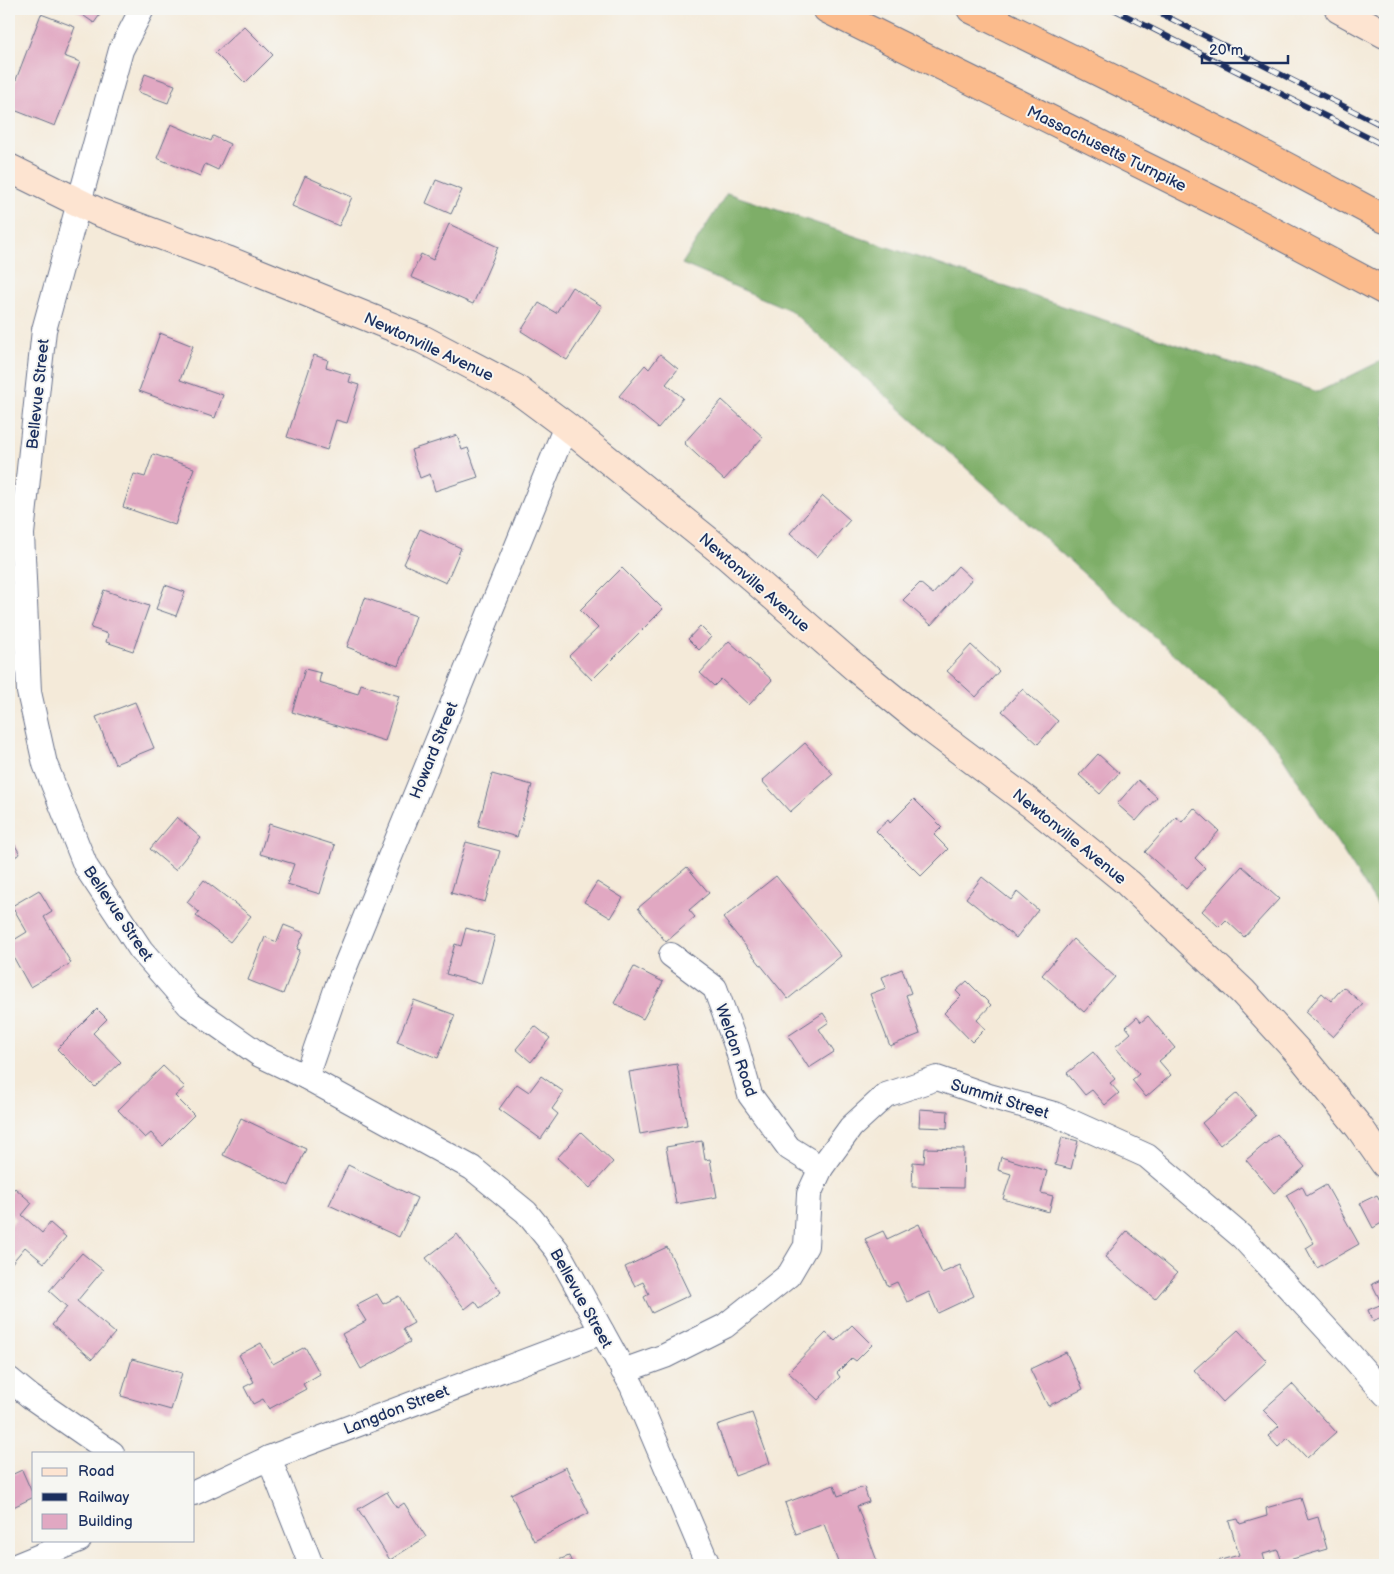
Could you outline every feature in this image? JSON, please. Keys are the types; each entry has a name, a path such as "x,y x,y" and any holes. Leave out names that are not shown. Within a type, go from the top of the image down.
{"highway":[{"name":"Massachusetts Turnpike","path":"827,9 1226,207 1385,291"},
{"path":"971,9 1225,134 1385,219"}],"main road":[{"path":"1339,9 1385,34"},
{"name":"Newtonville Avenue","path":"9,168 78,204 236,263 422,339 515,388 566,426 726,555 915,717 1030,803 1128,884 1243,992 1298,1052 1359,1127 1385,1164"}],"street":[{"name":"Bellevue Street","path":"142,9 121,50 44,330 22,534 29,692 46,764 86,867 141,950 189,1005 260,1055 306,1077 472,1168 526,1212 557,1250 632,1386 708,1565"},
{"name":"Howard Street","path":"306,1077 338,984 566,426"},
{"name":"Weldon Road","path":"671,955 715,988 737,1048 750,1095 789,1148 821,1168"},
{"name":"Summit Street","path":"623,1371 666,1356 725,1326 789,1275 806,1246 809,1194 821,1168 851,1127 886,1095 937,1078 989,1096 1054,1114 1147,1156 1242,1237 1350,1353 1385,1394"},
{"name":"Langdon Street","path":"195,1493 269,1458 602,1332"},
{"path":"9,1379 31,1397 111,1452"},
{"path":"269,1458 311,1565"},
{"path":"18,1565 75,1542"}],"green space":[{"path":"727,193 1318,392 1385,359 1385,917 1275,745 790,310 682,264"}],"building":[{"path":"74,9 104,9 94,23"},
{"path":"41,14 75,27 64,56 80,62 55,126 9,108 9,98"},
{"path":"244,26 273,55 245,83 215,53"},
{"path":"145,74 175,85 168,103 138,92"},
{"path":"171,124 211,141 213,136 230,144 218,170 205,164 200,176 157,158"},
{"path":"305,176 352,197 339,226 292,206"},
{"path":"436,180 462,190 451,214 426,203"},
{"path":"449,224 498,247 473,304 411,277 421,254 433,260"},
{"path":"9,232 14,234 9,254"},
{"path":"572,287 602,306 567,360 521,331 539,303 556,313"},
{"path":"160,333 193,346 180,380 223,395 215,418 139,391"},
{"path":"660,354 678,369 666,384 683,398 658,428 619,396 645,365 649,369"},
{"path":"314,355 328,360 326,367 351,375 349,382 359,385 347,423 336,420 327,450 287,437"},
{"path":"722,400 763,437 724,480 684,443"},
{"path":"457,435 462,450 468,448 478,477 435,491 430,474 420,478 411,450"},
{"path":"153,454 194,468 175,525 123,507 134,474 145,477"},
{"path":"823,496 850,520 817,557 790,533"},
{"path":"420,529 461,548 446,583 404,564"},
{"path":"958,566 972,579 931,625 903,600 920,583 933,594"},
{"path":"622,568 663,609 592,680 569,656 598,628 580,610"},
{"path":"165,585 185,592 176,616 156,609"},
{"path":"104,590 149,606 133,651 106,642 108,634 91,628"},
{"path":"365,598 416,616 398,666 347,647"},
{"path":"700,626 711,637 699,650 688,639"},
{"path":"729,641 772,680 749,705 721,679 714,686 700,673"},
{"path":"971,645 999,671 976,697 947,671"},
{"path":"305,669 321,673 319,682 358,694 361,684 399,696 385,741 292,712"},
{"path":"1022,689 1058,721 1038,744 1002,711"},
{"path":"135,702 154,748 115,764 96,717"},
{"path":"805,743 833,774 790,812 762,781"},
{"path":"1098,754 1119,773 1100,794 1079,775"},
{"path":"492,774 532,785 517,837 478,826"},
{"path":"1138,780 1157,797 1136,821 1117,804"},
{"path":"914,799 942,827 934,835 948,849 921,876 876,831 888,820 890,823"},
{"path":"1194,808 1219,831 1195,858 1205,868 1186,889 1145,852 1176,817 1182,822"},
{"path":"177,817 201,838 175,870 150,849"},
{"path":"269,824 335,845 320,894 287,884 294,864 260,854"},
{"path":"9,835 20,854 9,860"},
{"path":"466,842 500,851 485,902 451,893"},
{"path":"1242,866 1279,899 1244,937 1226,920 1219,927 1202,911"},
{"path":"687,867 709,893 689,910 695,917 666,942 638,908"},
{"path":"776,876 841,956 788,999 723,918"},
{"path":"982,877 1011,900 1017,892 1038,910 1016,938 966,898"},
{"path":"204,880 251,916 230,942 196,916 199,912 187,902"},
{"path":"597,882 623,898 611,918 584,902"},
{"path":"39,890 52,912 44,917 71,963 30,987 9,949 9,943 27,932 12,906"},
{"path":"284,925 304,933 297,949 300,950 283,994 248,980 265,937 277,942"},
{"path":"466,928 495,936 481,984 446,974 455,944 461,946"},
{"path":"1073,939 1115,977 1084,1012 1042,975"},
{"path":"634,967 663,982 643,1019 614,1003"},
{"path":"902,969 911,993 906,995 920,1034 890,1046 870,994 886,988 882,977"},
{"path":"967,981 991,1005 977,1020 985,1029 972,1042 944,1013 961,996 956,991"},
{"path":"1343,987 1363,1004 1333,1037 1305,1012 1322,993 1331,1001"},
{"path":"414,1000 455,1015 438,1058 397,1042"},
{"path":"97,1009 107,1019 93,1033 121,1062 95,1087 57,1049"},
{"path":"823,1013 829,1022 819,1029 834,1052 809,1068 788,1036"},
{"path":"1148,1016 1175,1048 1159,1061 1171,1075 1146,1097 1132,1080 1139,1074 1115,1047 1131,1033 1126,1027 1137,1017 1141,1022"},
{"path":"535,1026 550,1038 531,1062 516,1049"},
{"path":"1093,1052 1115,1079 1110,1083 1119,1093 1105,1105 1092,1090 1085,1095 1067,1073"},
{"path":"677,1064 687,1125 640,1134 629,1072"},
{"path":"163,1066 185,1087 175,1096 194,1115 163,1146 151,1133 145,1138 118,1110"},
{"path":"541,1076 564,1092 552,1109 558,1114 541,1139 499,1109 517,1084 529,1092"},
{"path":"1237,1093 1256,1116 1220,1145 1202,1123"},
{"path":"920,1109 948,1111 947,1128 919,1127"},
{"path":"241,1118 306,1149 289,1186 223,1155"},
{"path":"581,1132 613,1162 590,1188 557,1158"},
{"path":"1277,1134 1305,1167 1274,1193 1246,1160"},
{"path":"1062,1137 1078,1141 1071,1169 1055,1165"},
{"path":"702,1141 705,1160 710,1159 717,1197 676,1204 666,1147"},
{"path":"925,1148 964,1149 963,1188 912,1187 913,1162 924,1163"},
{"path":"1001,1157 1047,1171 1041,1193 1053,1196 1049,1212 1003,1199 1011,1174 998,1170"},
{"path":"348,1165 417,1198 399,1237 329,1205"},
{"path":"1326,1185 1359,1244 1317,1268 1306,1248 1314,1243 1286,1195 1302,1186 1307,1196"},
{"path":"15,1188 32,1203 22,1215 42,1233 50,1223 66,1237 44,1263 25,1247 9,1264 9,1225 16,1219 9,1213 9,1195"},
{"path":"1377,1195 1385,1210 1385,1221 1373,1228 1360,1203"},
{"path":"919,1224 942,1273 960,1265 974,1296 938,1313 929,1292 907,1302 897,1282 888,1286 865,1239 883,1231 887,1239"},
{"path":"1127,1231 1177,1273 1155,1299 1105,1257"},
{"path":"457,1234 501,1292 480,1308 475,1301 465,1309 426,1258"},
{"path":"667,1247 690,1295 652,1313 644,1297 649,1294 643,1282 635,1286 625,1267"},
{"path":"82,1253 103,1270 77,1301 115,1333 92,1359 52,1325 67,1307 49,1291"},
{"path":"1385,1278 1385,1316 1373,1322 1368,1310 1382,1304 1372,1284"},
{"path":"377,1294 383,1304 399,1296 414,1323 403,1329 410,1342 361,1369 342,1334 366,1321 356,1305"},
{"path":"852,1325 872,1345 856,1361 852,1358 837,1373 840,1377 818,1400 788,1372 826,1333 835,1341"},
{"path":"1238,1330 1267,1361 1223,1402 1194,1370"},
{"path":"261,1343 273,1364 305,1347 320,1374 303,1384 306,1389 269,1409 263,1399 253,1404 244,1387 254,1382 239,1355"},
{"path":"1066,1352 1083,1389 1048,1406 1030,1369"},
{"path":"132,1359 182,1373 171,1410 121,1396"},
{"path":"1292,1384 1336,1432 1307,1458 1288,1438 1278,1447 1268,1436 1279,1426 1263,1410"},
{"path":"752,1413 770,1463 735,1476 717,1425"},
{"path":"566,1467 589,1513 534,1541 511,1494"},
{"path":"22,1470 32,1492 32,1498 9,1509 9,1476"},
{"path":"834,1485 838,1496 864,1487 869,1502 857,1506 877,1561 864,1565 839,1565 824,1524 796,1534 785,1503"},
{"path":"387,1492 397,1508 404,1503 426,1537 390,1560 358,1509"},
{"path":"1301,1498 1308,1520 1318,1517 1327,1549 1282,1562 1278,1550 1263,1554 1266,1565 1219,1565 1217,1561 1239,1555 1229,1521 1238,1519 1240,1524 1267,1516 1266,1508"},
{"path":"569,1556 573,1565 545,1565"}],"railway":[{"path":"1113,9 1385,146"},
{"path":"1152,9 1385,127"}]}
